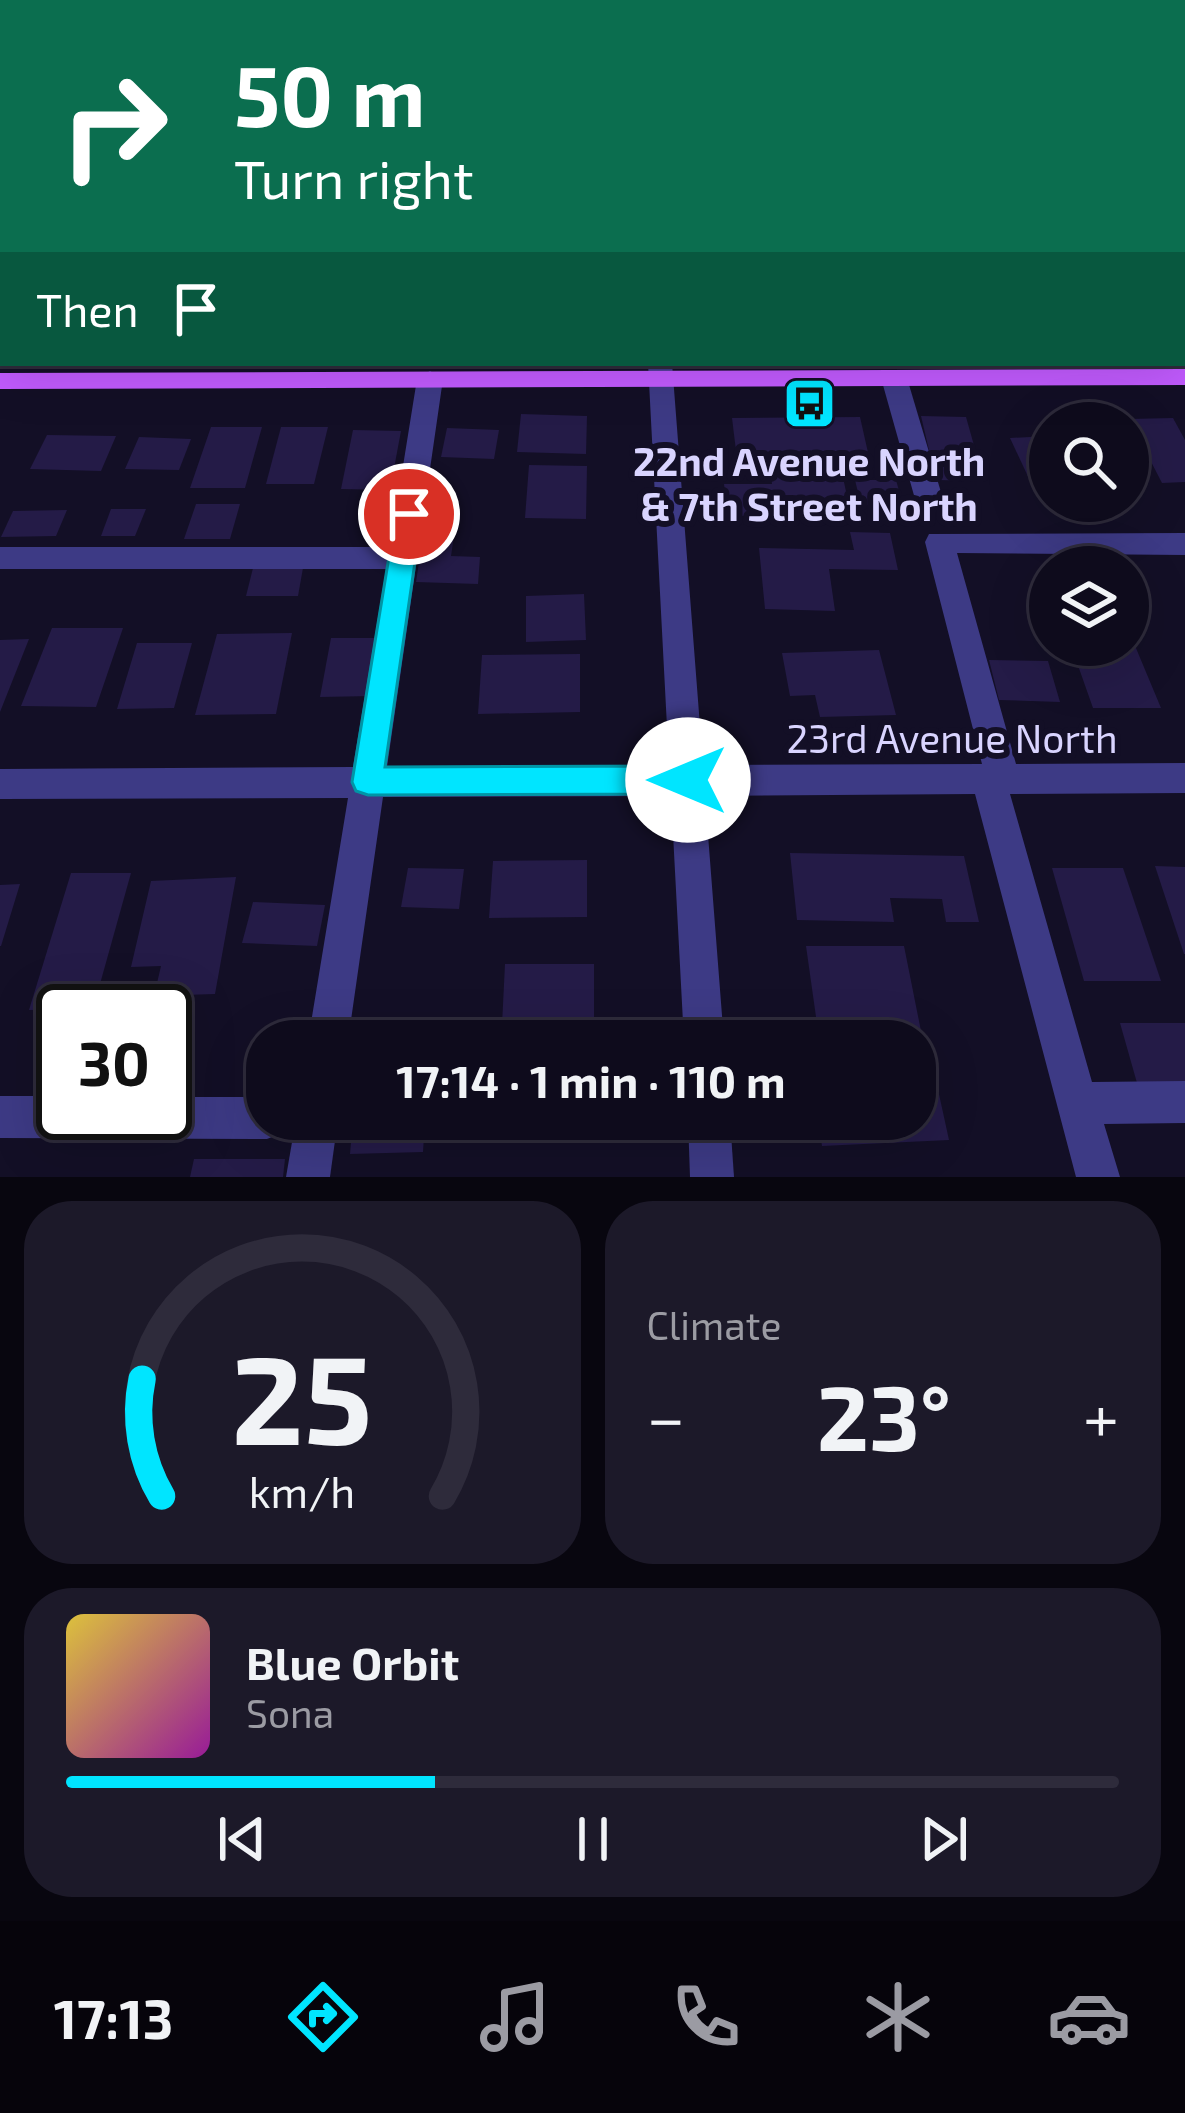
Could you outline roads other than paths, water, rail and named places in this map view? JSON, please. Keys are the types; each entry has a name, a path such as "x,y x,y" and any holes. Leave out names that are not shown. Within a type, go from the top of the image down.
{"main road":[{"path":"0,381 430,380 660,371 894,378 1185,377"}],"street":[{"path":"660,371 703,1020"},
{"path":"894,378 929,499"},
{"path":"331,1020 430,380"},
{"path":"1098,1177 938,542 1185,544"},
{"path":"0,558 402,559"},
{"name":"23rd Avenue North","path":"0,784 1185,778"},
{"path":"1077,1103 1185,1102"},
{"path":"0,1117 246,1118"},
{"path":"308,1177 313,1140"},
{"path":"710,1140 712,1177"}],"place":[{"name":"22nd Avenue North & 7th Street North","path":"809,403"}]}
